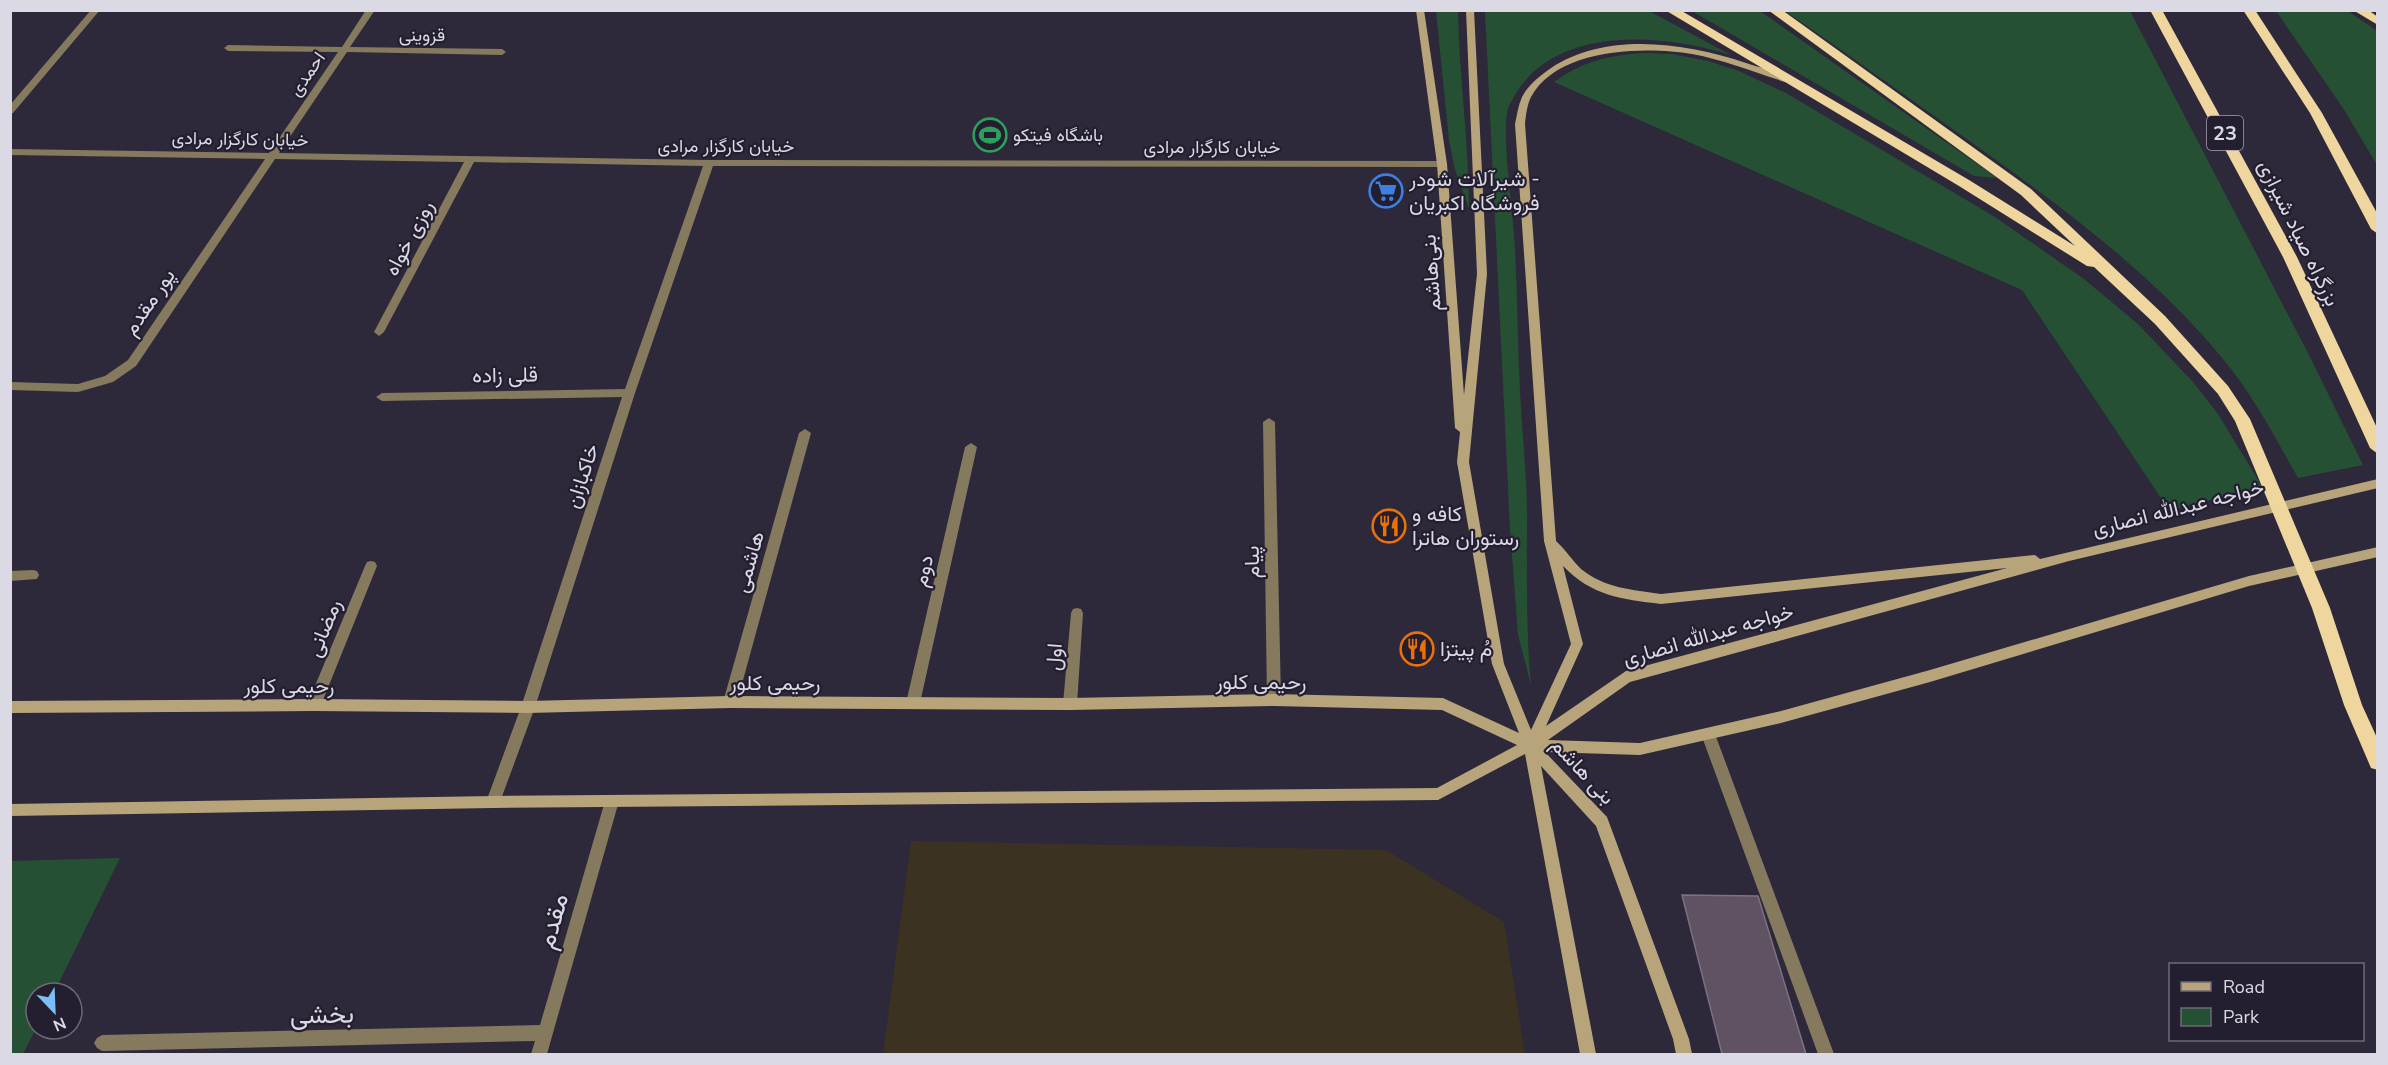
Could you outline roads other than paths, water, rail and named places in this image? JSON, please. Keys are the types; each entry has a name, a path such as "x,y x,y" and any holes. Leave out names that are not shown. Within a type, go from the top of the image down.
{"highway":[{"path":"1671,10 1964,183 2109,274"},
{"path":"1774,10 2026,192 2069,231 2109,274 2195,357 2242,419 2321,608 2353,705 2378,762"},
{"name":"بزرگراه صیاد شیرازی","path":"2156,10 2227,137 2290,257 2378,448"},
{"path":"2249,10 2316,113 2378,229"},
{"path":"2360,10 2378,22"}],"main road":[{"name":"بنی‌هاشم","path":"1420,10 1442,164 1463,462"},
{"path":"1470,10 1482,274 1463,462 1498,663 1530,746"},
{"path":"1530,746 1577,644 1550,540 1520,124 1529,93 1546,77 1584,57 1614,50 1650,47 1691,51 1788,80"},
{"name":"خواجه عبدالله انصاری","path":"10,810 493,802 1438,794 1530,746 1626,677 2069,556 2222,518 2378,483"},
{"path":"1550,540 1568,566 1586,582 1616,593 1661,599 2069,556"},
{"path":"1530,746 1640,749 1708,734 1930,676 2248,581 2378,552"},
{"name":"رحیمی کلور","path":"10,707 314,705 528,707 730,702 1070,704 1274,700 1443,704 1530,746"},
{"name":"بنی هاشم","path":"1530,746 1588,1054"},
{"name":"بنی هاشم","path":"1530,746 1602,822 1681,1039 1684,1054"}],"street":[{"path":"10,111 96,10"},
{"name":"احمدی","path":"270,156 371,10"},
{"name":"قزوینی","path":"228,48 502,52"},
{"name":"خیابان کارگزار مرادی","path":"10,152 709,163 1442,164"},
{"name":"پور مقدم","path":"10,386 78,388 109,380 132,363 270,156"},
{"name":"روزی خواه","path":"380,332 470,160"},
{"name":"خاکبازان","path":"493,802 528,707 629,393 709,163"},
{"name":"قلی زاده","path":"382,397 629,393"},
{"name":"پیام","path":"1269,422 1274,700"},
{"name":"هاشمی","path":"730,702 805,432"},
{"name":"دوم","path":"913,703 971,447"},
{"name":"رمضانی","path":"314,705 370,566"},
{"path":"10,576 33,575"},
{"name":"اول","path":"1070,704 1077,613"},
{"path":"1708,734 1826,1054"},
{"name":"مقدم","path":"539,1054 612,801"},
{"name":"بخشی","path":"102,1043 544,1033"}],"place":[{"name":"باشگاه فیتکو","path":"990,135"},
{"name":"شیرآلات شودر - فروشگاه اکبریان","path":"1386,191"},
{"name":"کافه و رستوران هاترا","path":"1389,526"},
{"name":"مُ پیتزا","path":"1417,649"}]}
